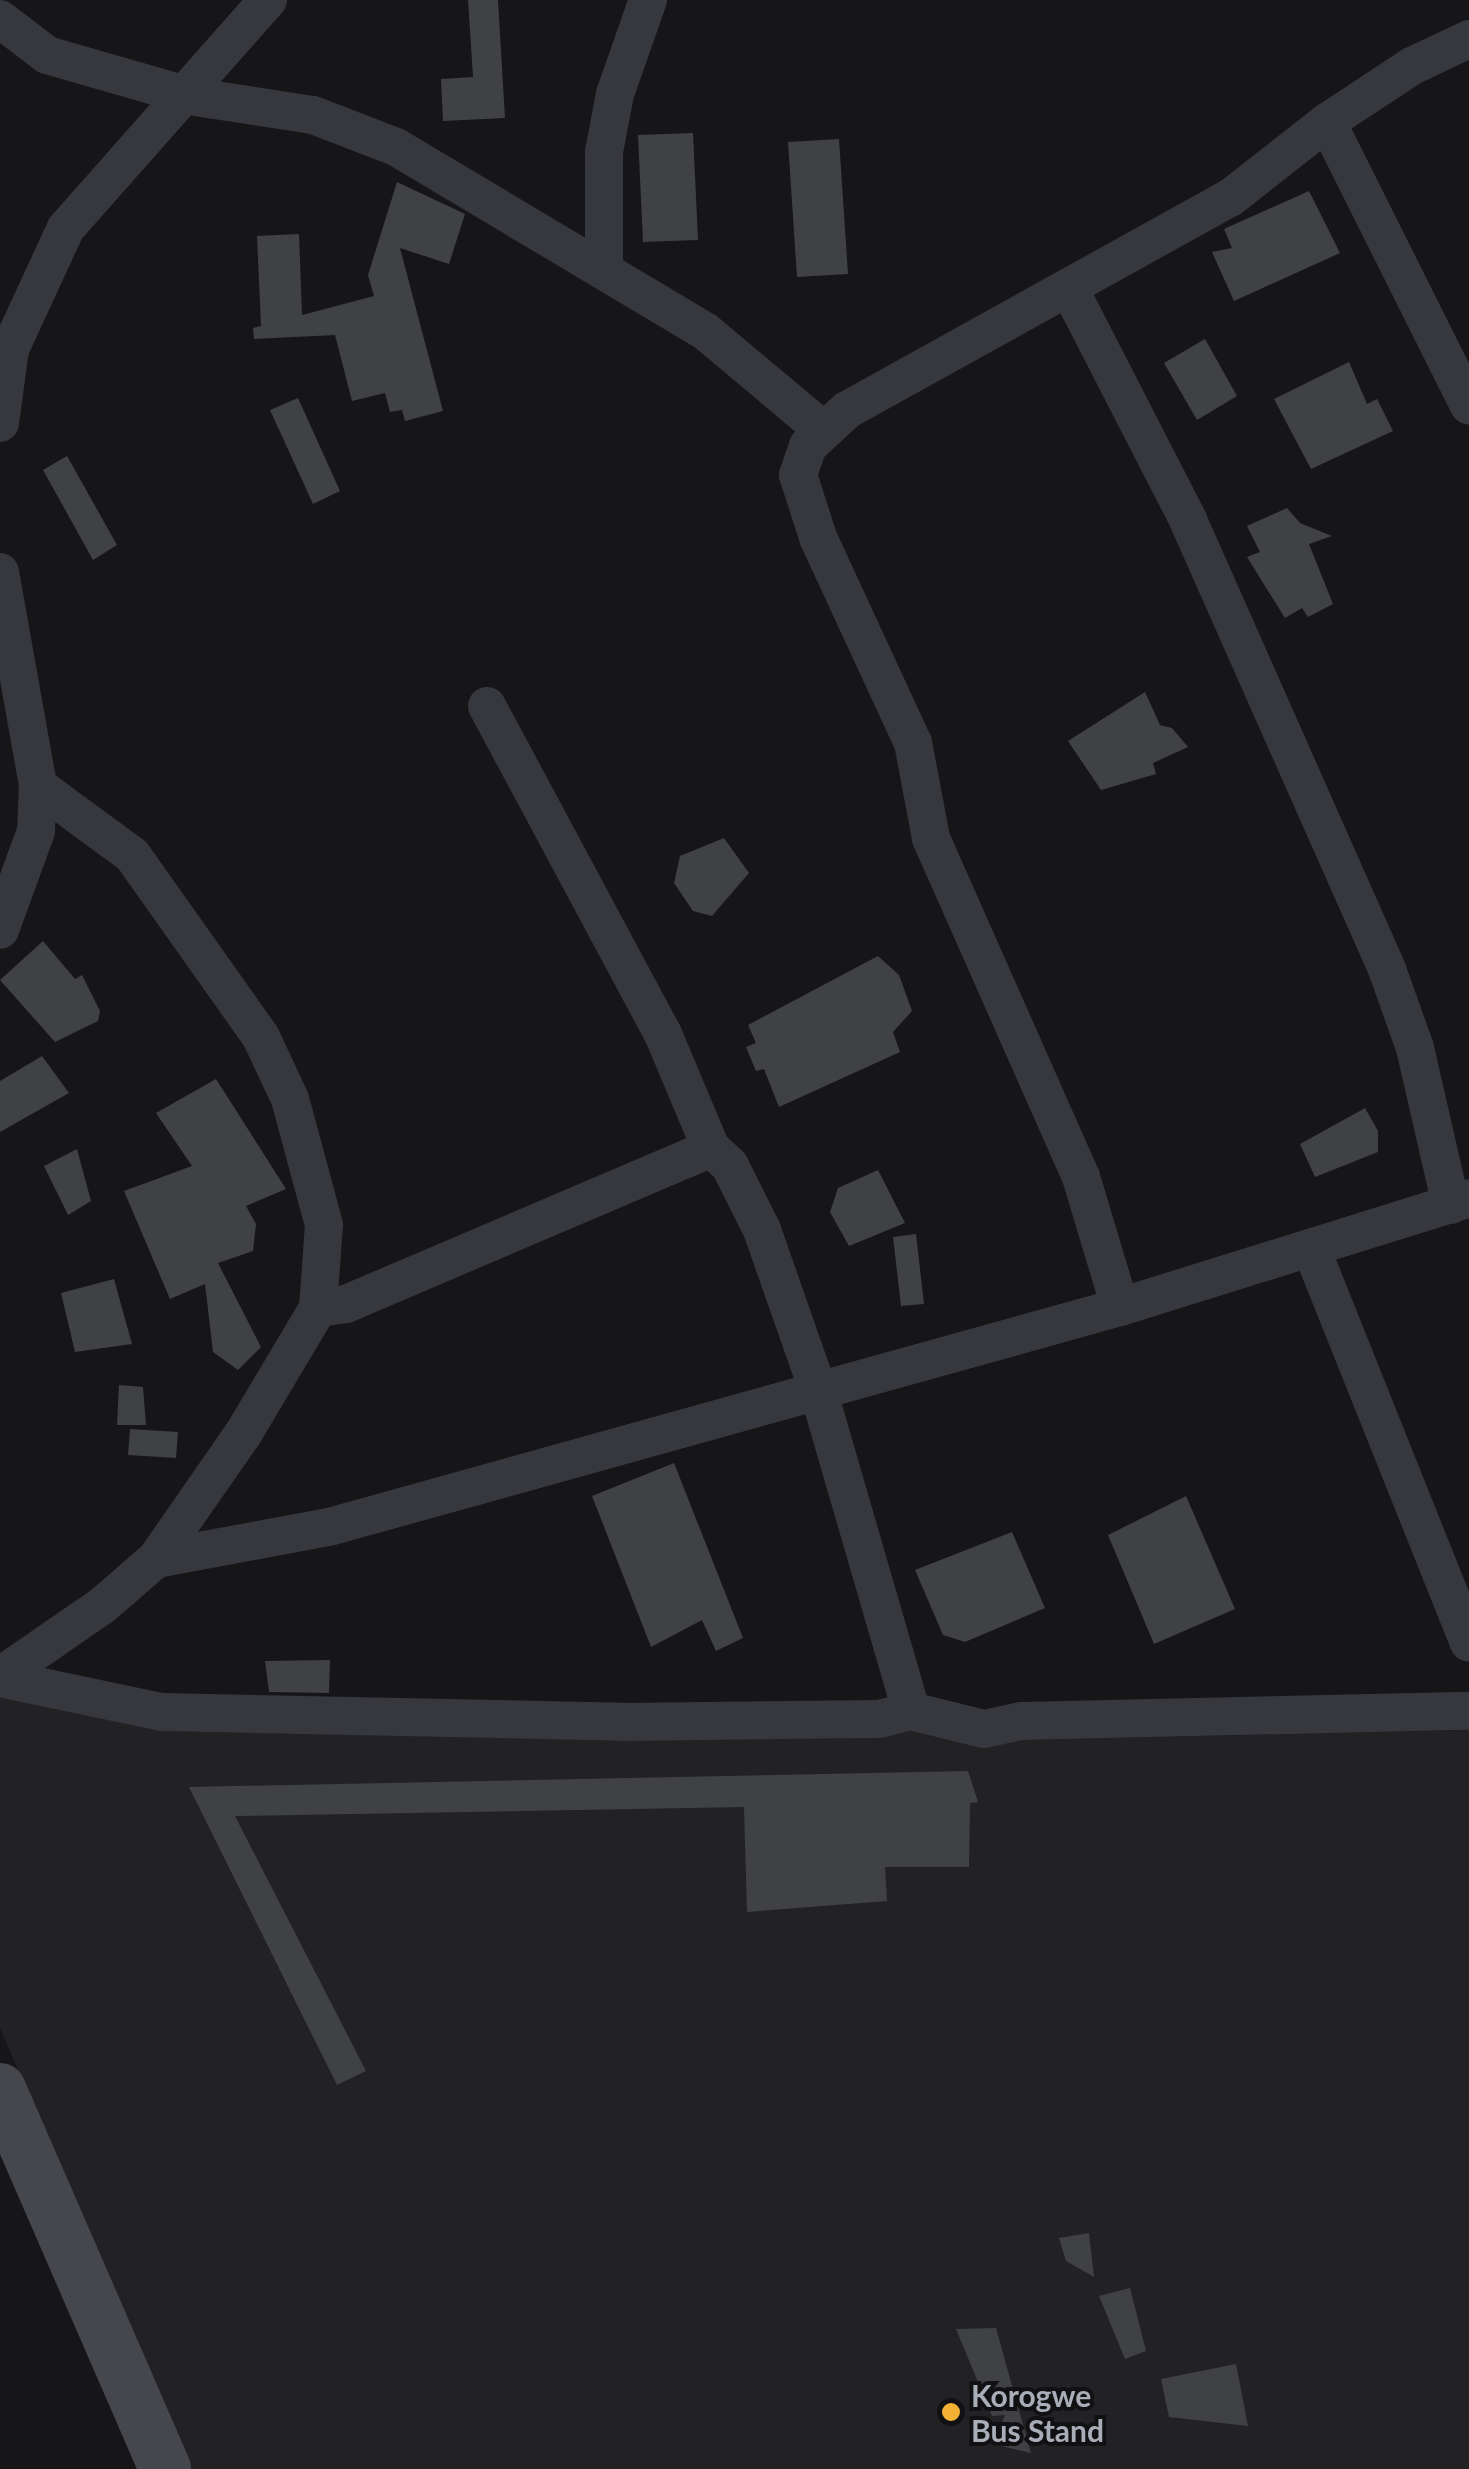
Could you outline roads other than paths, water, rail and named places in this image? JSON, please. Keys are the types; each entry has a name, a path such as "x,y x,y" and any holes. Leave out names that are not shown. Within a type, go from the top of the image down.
{"main road":[{"path":"0,2089 165,2469"}],"street":[{"path":"0,423 10,349 66,228 189,96 268,0"},
{"path":"604,266 604,152 615,94 648,0"},
{"path":"0,19 47,56 189,96 313,115 396,147 604,266 705,331 824,431"},
{"path":"1120,1306 1080,1178 932,838 913,742 802,498 798,475 808,446 848,410 1230,198 1328,122 1412,66 1469,40"},
{"path":"1328,122 1469,405"},
{"path":"156,1559 329,1527 1120,1306 1460,1202 1415,1048 1388,972 1180,503 1070,290"},
{"path":"0,572 38,786 36,831 0,930"},
{"path":"486,706 663,1034 711,1148 730,1166 762,1230 818,1390 911,1711"},
{"path":"0,1677 103,1606 156,1559 243,1434 318,1308 324,1225 290,1098 261,1037 132,855 38,786"},
{"path":"318,1308 346,1304 711,1148"},
{"path":"1311,1248 1469,1643"},
{"path":"0,1677 162,1712 624,1722 879,1719 911,1711 984,1729 1022,1721 1469,1711"}],"place":[{"name":"Korogwe Bus Stand","path":"951,2412"}]}
